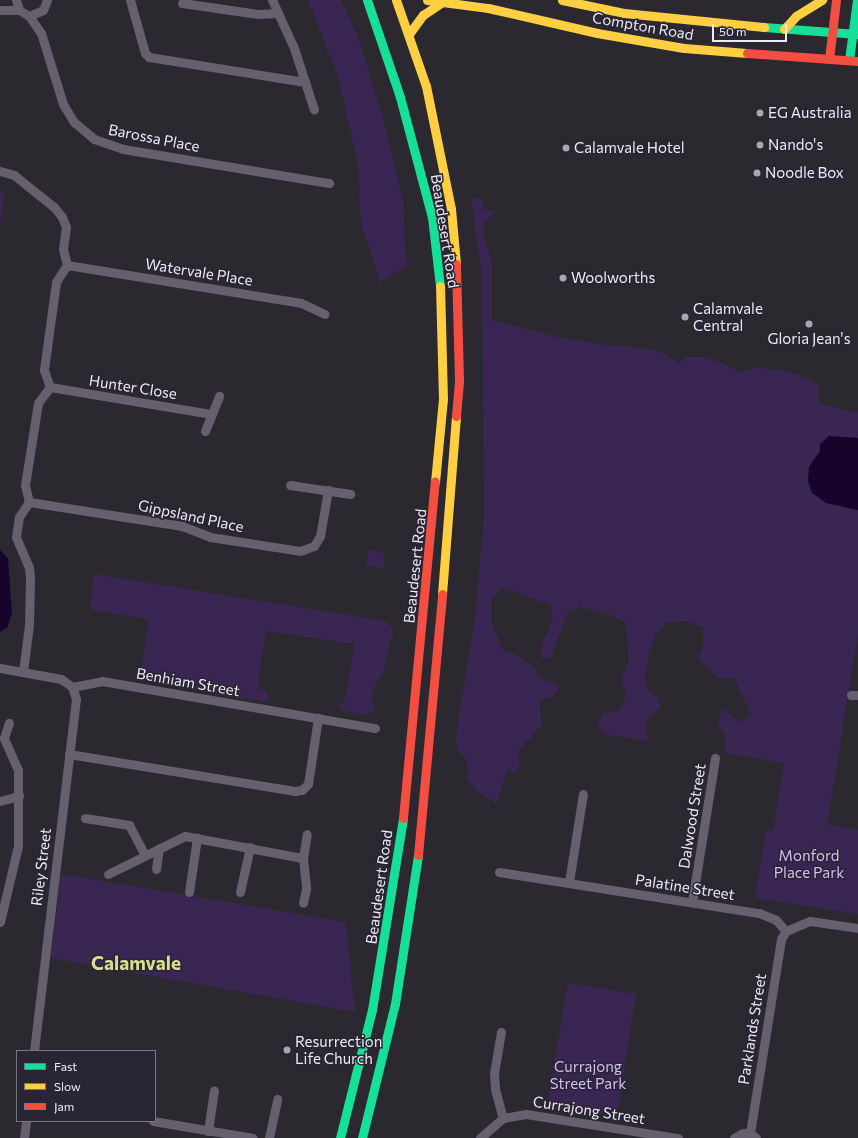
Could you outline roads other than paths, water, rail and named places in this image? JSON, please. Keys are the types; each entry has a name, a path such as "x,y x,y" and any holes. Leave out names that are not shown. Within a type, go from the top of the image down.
{"main road":[{"name":"Beaudesert Road","path":"340,1138 372,1010 400,849 443,399 442,302 432,217 400,97 367,0"},
{"name":"Beaudesert Road","path":"362,1138 395,1004 417,860 433,711 458,395 458,282 450,209 434,118 409,34 396,0"},
{"name":"Compton Road","path":"427,0 488,8 603,35 684,48 853,61"},
{"name":"Compton Road","path":"562,0 644,16 855,34"},
{"path":"784,29 796,16 822,0"},
{"path":"830,59 836,0"},
{"path":"853,61 857,0"},
{"path":"409,34 423,15 441,3"}],"street":[{"path":"0,10 13,0"},
{"path":"0,10 19,10 16,0"},
{"path":"130,0 145,53 149,57 305,82"},
{"path":"272,0 305,82 314,110"},
{"path":"28,16 47,3"},
{"name":"Barossa Place","path":"41,33 47,3"},
{"path":"182,3 200,3 258,14 278,14"},
{"name":"Barossa Place","path":"19,10 28,16 41,33 63,104 74,122 94,140 123,149 329,183"},
{"path":"0,171 14,175 62,217 66,227 63,250 66,265 56,282 44,370 50,387 38,403 25,485 29,502 19,517 16,537 28,567 30,579 29,625 23,672"},
{"name":"Watervale Place","path":"66,265 301,303 325,314"},
{"name":"Hunter Close","path":"50,387 212,414"},
{"path":"206,431 218,396"},
{"path":"290,485 350,494"},
{"name":"Gippsland Place","path":"29,502 182,526 210,537 300,551 314,546 320,536 328,490"},
{"path":"0,668 61,679 72,687"},
{"name":"Benhiam Street","path":"72,687 102,681 375,728"},
{"name":"Riley Street","path":"34,1050 76,699 72,687"},
{"path":"69,754 295,791 302,790 308,784 318,718"},
{"path":"0,922 18,846 18,770 2,737 9,723"},
{"name":"Dalwood Street","path":"692,902 715,758"},
{"path":"568,882 583,794"},
{"path":"0,801 19,796"},
{"path":"85,818 129,825 145,855"},
{"path":"303,903 306,889 303,858 307,834"},
{"path":"108,874 185,836 250,846 257,850 303,858"},
{"path":"189,892 197,838"},
{"path":"240,892 250,846"},
{"path":"156,869 159,848"},
{"name":"Palatine Street","path":"499,872 692,902 772,917 786,931"},
{"path":"786,931 810,921 858,928"},
{"name":"Parklands Street","path":"753,1136 779,948 786,931"},
{"path":"480,1138 503,1118 495,1089 494,1073 501,1032"},
{"path":"208,1131 214,1090"},
{"path":"269,1138 272,1133 277,1099"},
{"name":"Currajong Street","path":"503,1118 526,1114 678,1138"},
{"path":"24,1138 26,1122"},
{"path":"156,1122 254,1138"},
{"path":"734,1138 743,1133 753,1136"}],"place":[{"name":"EG Australia","path":"760,113"},
{"name":"Nando's","path":"760,145"},
{"name":"Calamvale Hotel","path":"566,148"},
{"name":"Noodle Box","path":"757,173"},
{"name":"Woolworths","path":"563,278"},
{"name":"Calamvale Central","path":"685,317"},
{"name":"Gloria Jean's","path":"809,324"},
{"name":"Resurrection Life Church","path":"287,1050"}],"district":[{"name":"Calamvale","path":"136,963"}],"park label":[{"name":"Monford Place Park","path":"809,864"},
{"name":"Currajong Street Park","path":"588,1074"}]}
